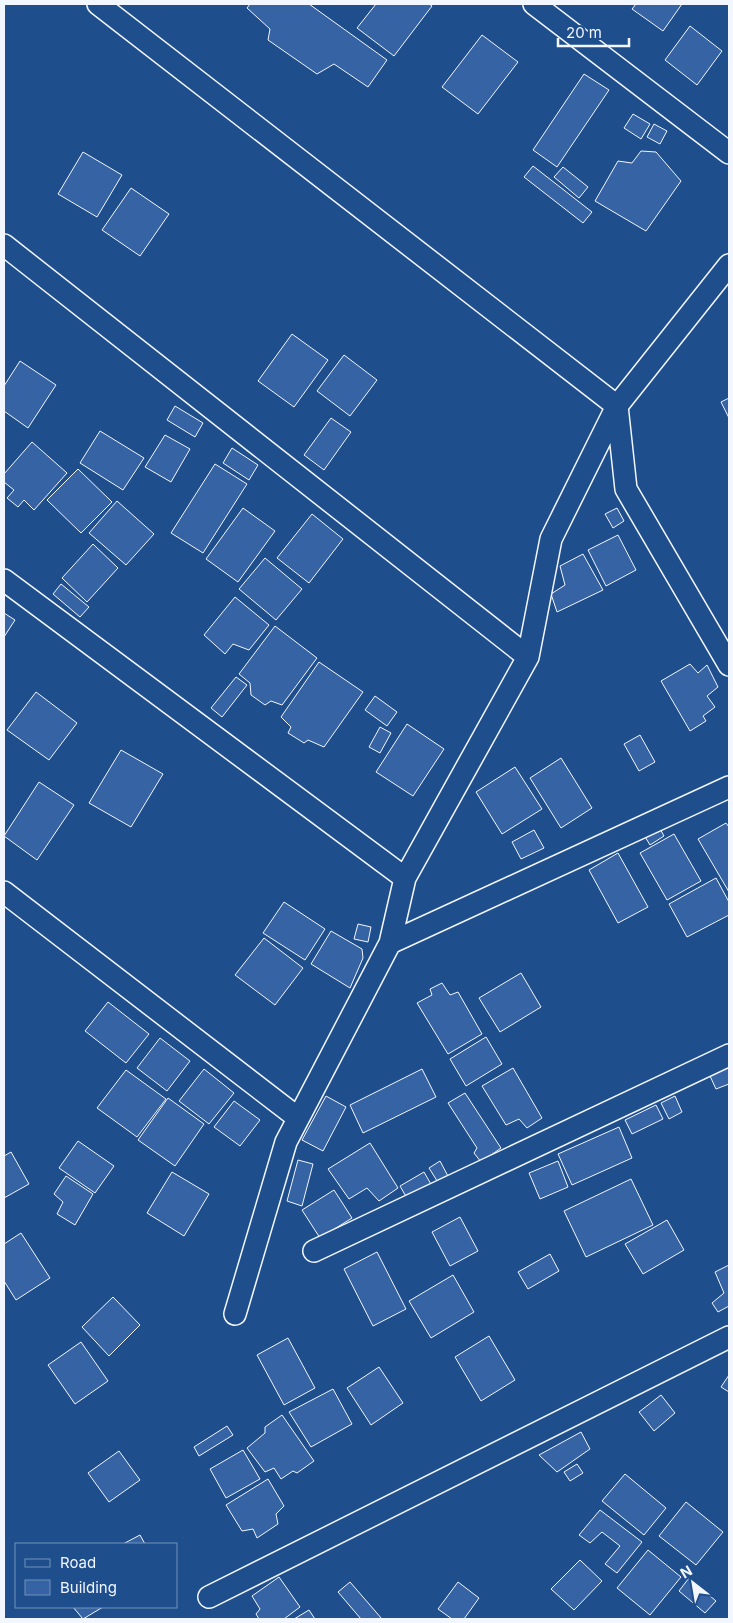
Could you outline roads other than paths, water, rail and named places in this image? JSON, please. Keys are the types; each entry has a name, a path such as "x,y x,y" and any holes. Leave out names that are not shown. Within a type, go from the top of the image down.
{"street":[{"path":"98,4 617,406 626,490 729,665"},
{"path":"534,4 729,153"},
{"path":"4,246 528,657"},
{"path":"236,1314 286,1142 390,943 405,878 528,657 551,539 617,406 729,265"},
{"path":"4,580 405,878"},
{"path":"390,943 729,787"},
{"path":"4,892 298,1118"},
{"path":"314,1251 729,1055"},
{"path":"209,1597 729,1337"}]}
